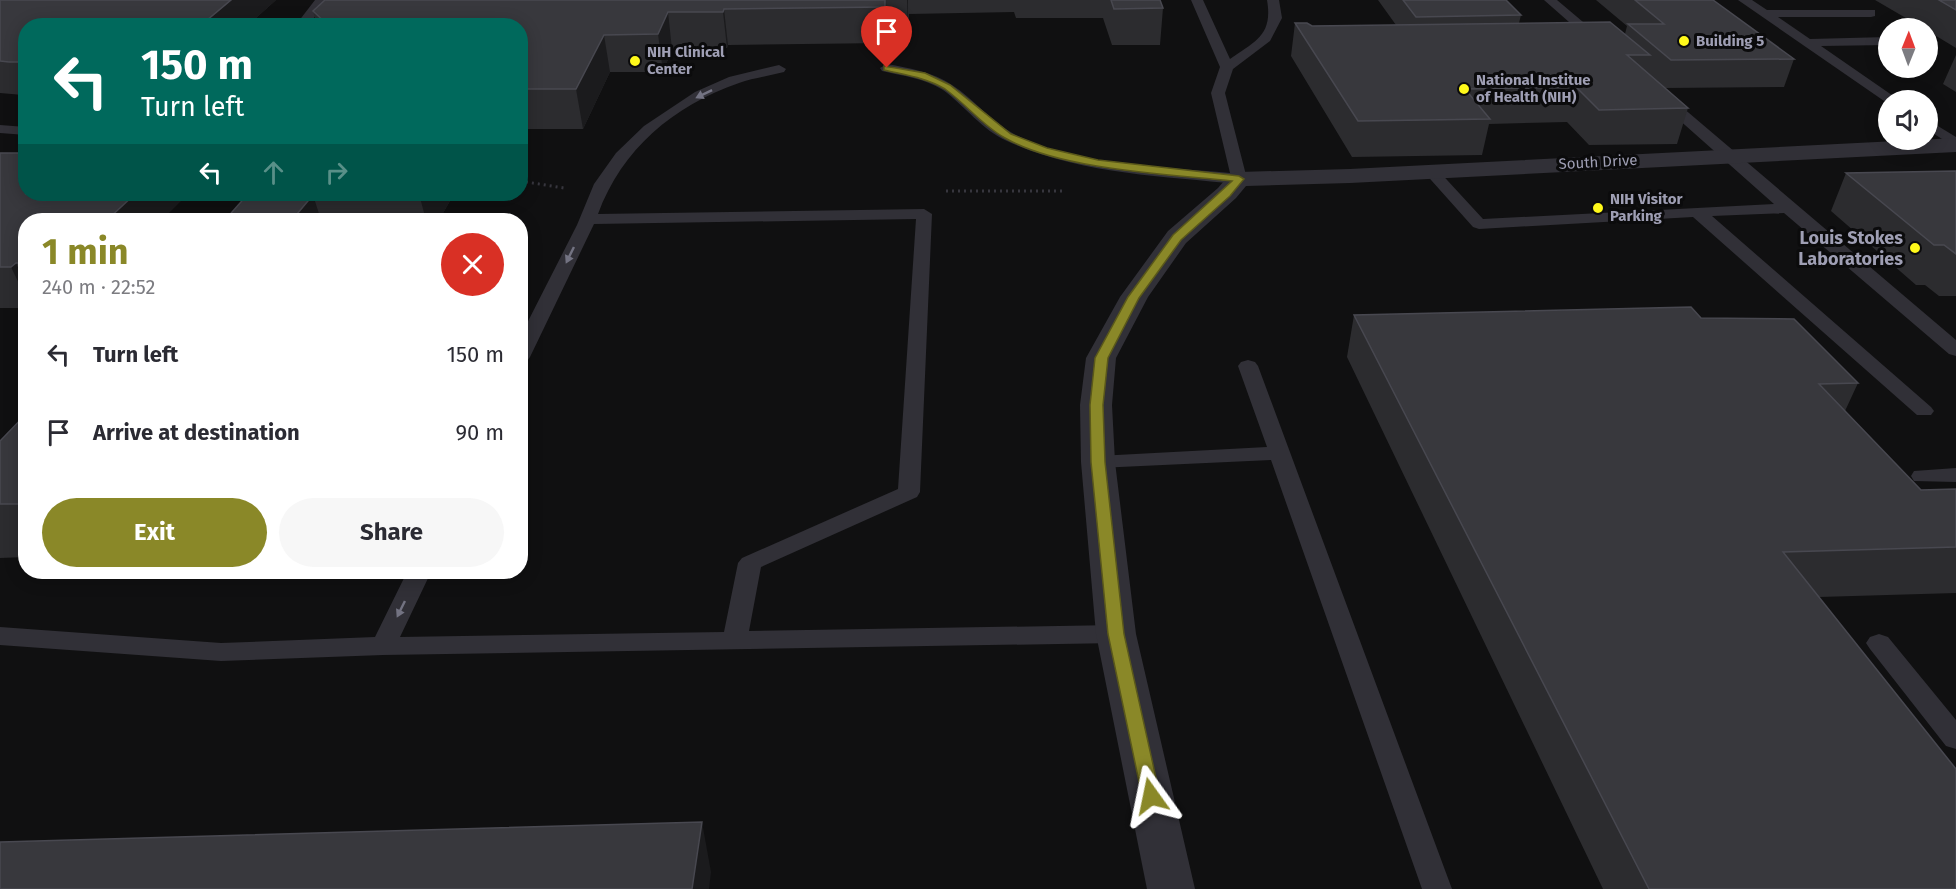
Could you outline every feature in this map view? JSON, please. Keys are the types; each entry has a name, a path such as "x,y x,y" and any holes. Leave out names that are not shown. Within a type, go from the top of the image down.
{"street":[{"name":"South Drive","path":"1239,179 1956,144"},
{"path":"1171,889 1116,634 1098,462 1096,405 1101,358 1134,297 1177,237 1227,193 1239,179"}],"lane":[{"path":"307,18 321,0"},
{"path":"1197,0 1227,67"},
{"path":"887,68 922,75 947,87 1008,136 1044,151 1098,163 1239,179 1218,93 1227,67 1264,41 1276,18 1273,0"},
{"path":"1550,0 1606,48 1582,48"},
{"path":"1744,0 1878,91"},
{"path":"1764,14 1871,12"},
{"path":"1807,43 1878,41"},
{"path":"528,341 610,171 657,122 690,101 733,80 779,69"},
{"path":"1650,87 1788,208 1956,350"},
{"path":"0,129 18,130"},
{"path":"1938,131 1956,144"},
{"path":"1431,171 1479,224 1788,208"},
{"path":"1697,212 1924,411"},
{"path":"587,219 924,214 909,492 750,563 735,640"},
{"path":"1248,366 1437,889"},
{"path":"1098,462 1279,453"},
{"path":"1922,476 1956,475"},
{"path":"383,646 416,579"},
{"path":"0,636 221,652 383,646 1116,634"},
{"path":"1879,643 1956,739"}],"building":[{"path":"0,0 231,0 210,18 18,18 18,62 0,61"},
{"path":"325,0 885,0 885,7 668,12 658,34 604,35 576,89 528,89 528,18 320,18 313,11"},
{"path":"1111,0 1160,0 1163,8 1114,9"},
{"path":"1403,0 1506,0 1521,15 1416,17"},
{"path":"1635,0 1713,0 1794,59 1671,60 1628,24 1664,24"},
{"path":"1939,0 1956,0 1956,10"},
{"path":"1610,22 1650,55 1627,55 1688,108 1599,110 1576,87 1465,89 1490,119 1358,121 1295,23 1307,23 1312,26"},
{"path":"0,153 18,153 18,201 127,201 115,213 18,213 18,263 11,267 0,267"},
{"path":"1956,171 1956,254 1944,245 1934,245 1846,173"},
{"path":"242,201 308,201 298,213 231,213"},
{"path":"1691,307 1701,318 1794,319 1858,383 1819,384 1921,490 1956,489 1956,547 1783,552 1956,769 1956,889 1649,889 1354,315"},
{"path":"18,422 18,504 0,504 0,441"},
{"path":"702,822 692,889 0,889 0,842"}],"place":[{"name":"Building 5","path":"1684,41"},
{"name":"NIH Clinical Center","path":"635,61"},
{"name":"National Institue of Health (NIH)","path":"1464,89"},
{"name":"NIH Visitor Parking","path":"1598,208"},
{"name":"Louis Stokes Laboratories","path":"1915,248"}],"route":[{"path":"887,68 922,75 947,87 1008,136 1044,151 1098,163 1239,179 1227,193 1177,237 1134,297 1101,358 1096,405 1098,462 1116,634 1151,796"}]}
